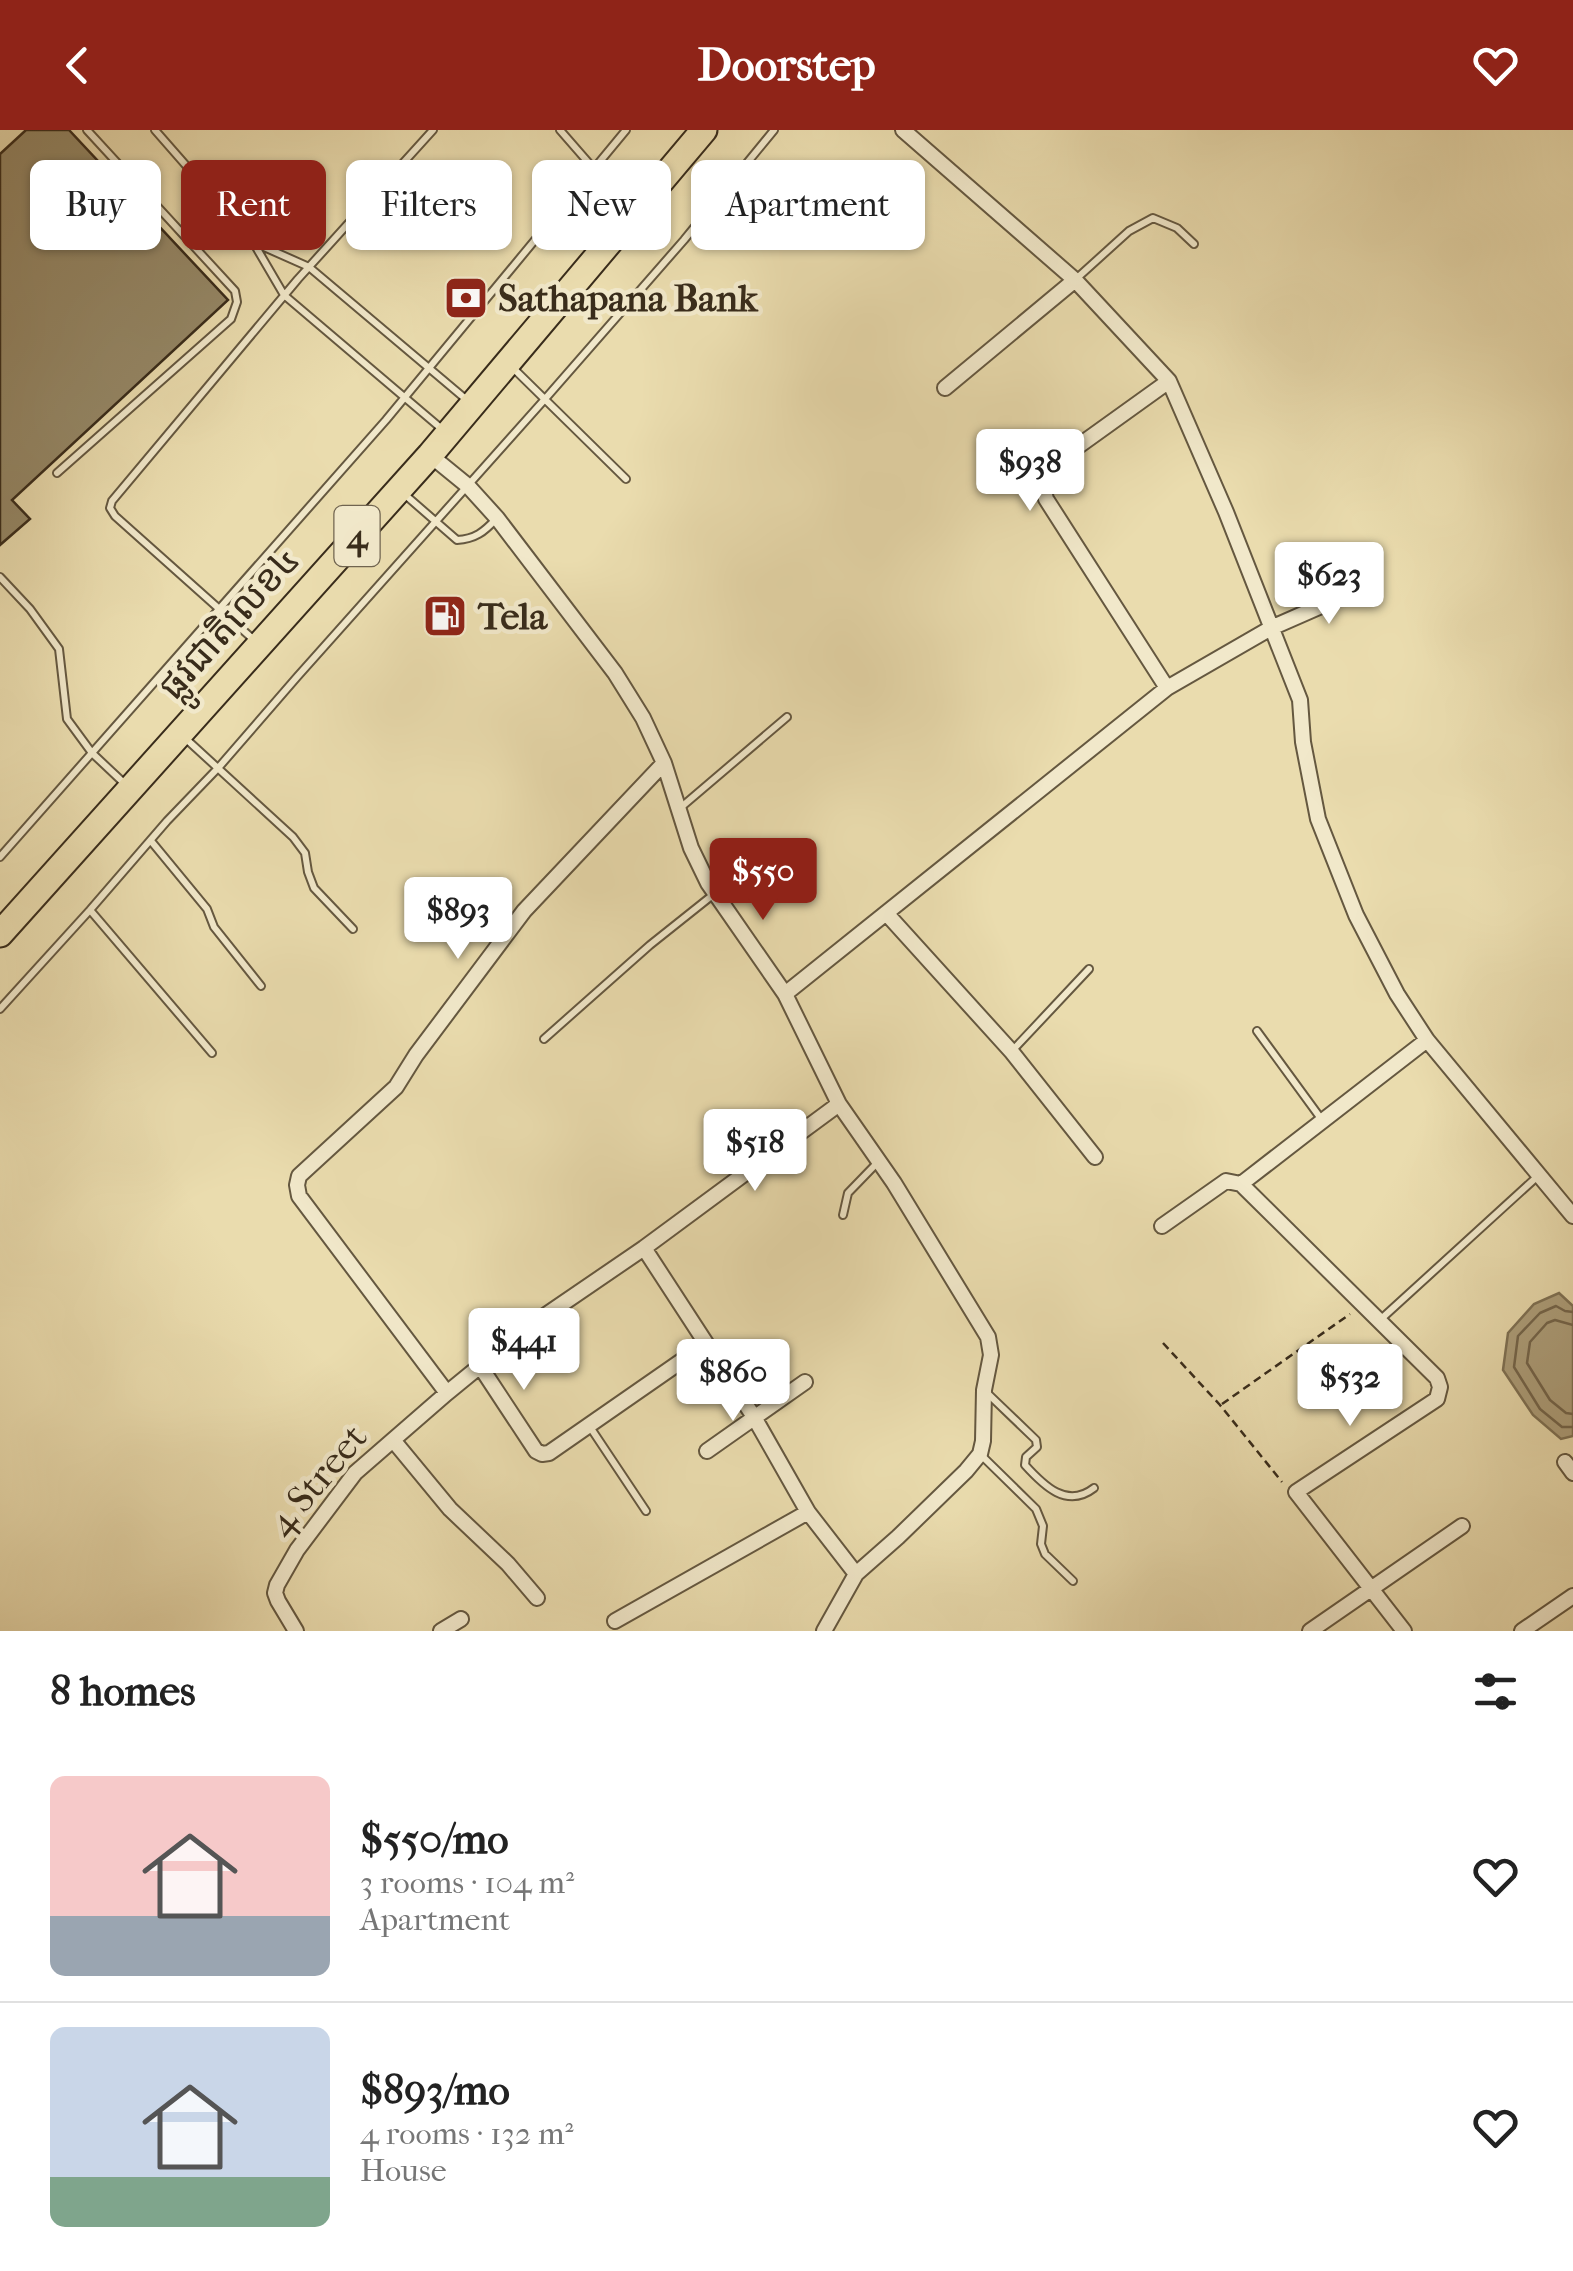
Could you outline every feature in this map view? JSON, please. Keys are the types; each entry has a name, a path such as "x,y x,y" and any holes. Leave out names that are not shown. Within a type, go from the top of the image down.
{"highway":[{"name":"ផ្លូវជាតិលេខ៤","path":"671,170 704,130"},
{"name":"ផ្លូវជាតិលេខ៤","path":"0,934 430,456 604,250"}],"street":[{"path":"904,130 1075,280 1169,381 1300,700 1318,819 1356,915 1397,994 1428,1040 1573,1216"},
{"path":"944,388 1075,280"},
{"path":"1167,688 1046,499 1041,479 1046,470 1169,381"},
{"path":"430,456 468,486 496,518 615,673 643,718 664,764 691,848 715,893 784,994 839,1104 988,1337 991,1355 984,1390 980,1454 856,1574 824,1631"},
{"path":"784,994 1167,688 1271,628 1369,585"},
{"path":"447,1392 299,1196 299,1176 396,1086 524,910 664,764"},
{"path":"886,913 1011,1052 1094,1157"},
{"path":"1242,1184 1428,1040"},
{"name":"4 Street","path":"296,1631 278,1601 277,1585 322,1514 355,1473 524,1330 644,1248 839,1104"},
{"path":"1162,1226 1226,1181 1242,1184 1438,1378 1437,1399 1296,1492 1404,1631"},
{"path":"644,1248 754,1417 808,1512 856,1574"},
{"path":"480,1366 536,1452 542,1454 549,1453 706,1344"},
{"path":"706,1451 806,1382"},
{"path":"393,1440 450,1509 508,1564 537,1598"},
{"path":"615,1621 808,1512"},
{"path":"1310,1631 1462,1526"},
{"path":"1522,1631 1573,1596"},
{"path":"441,1631 462,1619"}],"lane":[{"path":"56,472 231,319 237,302 235,290 87,130"},
{"path":"156,130 182,160"},
{"path":"260,644 114,516 112,501 284,295 434,130"},
{"path":"560,130 586,160"},
{"path":"601,160 626,130"},
{"path":"0,1009 545,400 774,130"},
{"path":"1075,280 1128,231 1153,218 1177,228 1194,244"},
{"path":"0,857 404,398 532,244"},
{"path":"258,250 284,295 448,434"},
{"path":"271,250 309,267 473,405"},
{"path":"508,363 626,479"},
{"path":"399,490 458,540 471,539 496,518"},
{"path":"0,577 60,650 67,719 92,753 130,789"},
{"path":"678,810 787,717"},
{"path":"180,734 293,837 305,853 314,888 353,929"},
{"path":"151,841 207,909 214,927 261,986"},
{"path":"544,1040 715,893"},
{"path":"90,910 212,1052"},
{"path":"1011,1052 1089,968"},
{"path":"1256,1031 1323,1120"},
{"path":"842,1215 848,1193 878,1161"},
{"path":"1380,1320 1540,1174"},
{"path":"984,1390 1036,1440 1037,1447 1026,1457 1025,1465 1054,1492 1084,1496 1094,1488"},
{"path":"589,1426 646,1511"},
{"path":"980,1454 1036,1509 1043,1526 1041,1544 1045,1554 1072,1581"}],"path":[{"path":"1220,1405 1364,1304"},
{"path":"1163,1343 1220,1405 1278,1479 1296,1492"}],"water":[{"path":"1559,1293 1573,1306 1573,1436 1561,1439 1533,1415 1503,1370 1508,1333 1534,1304"}],"building":[{"path":"26,130 69,130 97,160 30,160 30,250 161,250 161,228 228,300 12,500 30,519 0,545 0,154"}],"place":[{"name":"Sathapana Bank","path":"466,298"},
{"name":"Tela","path":"445,616"}]}
